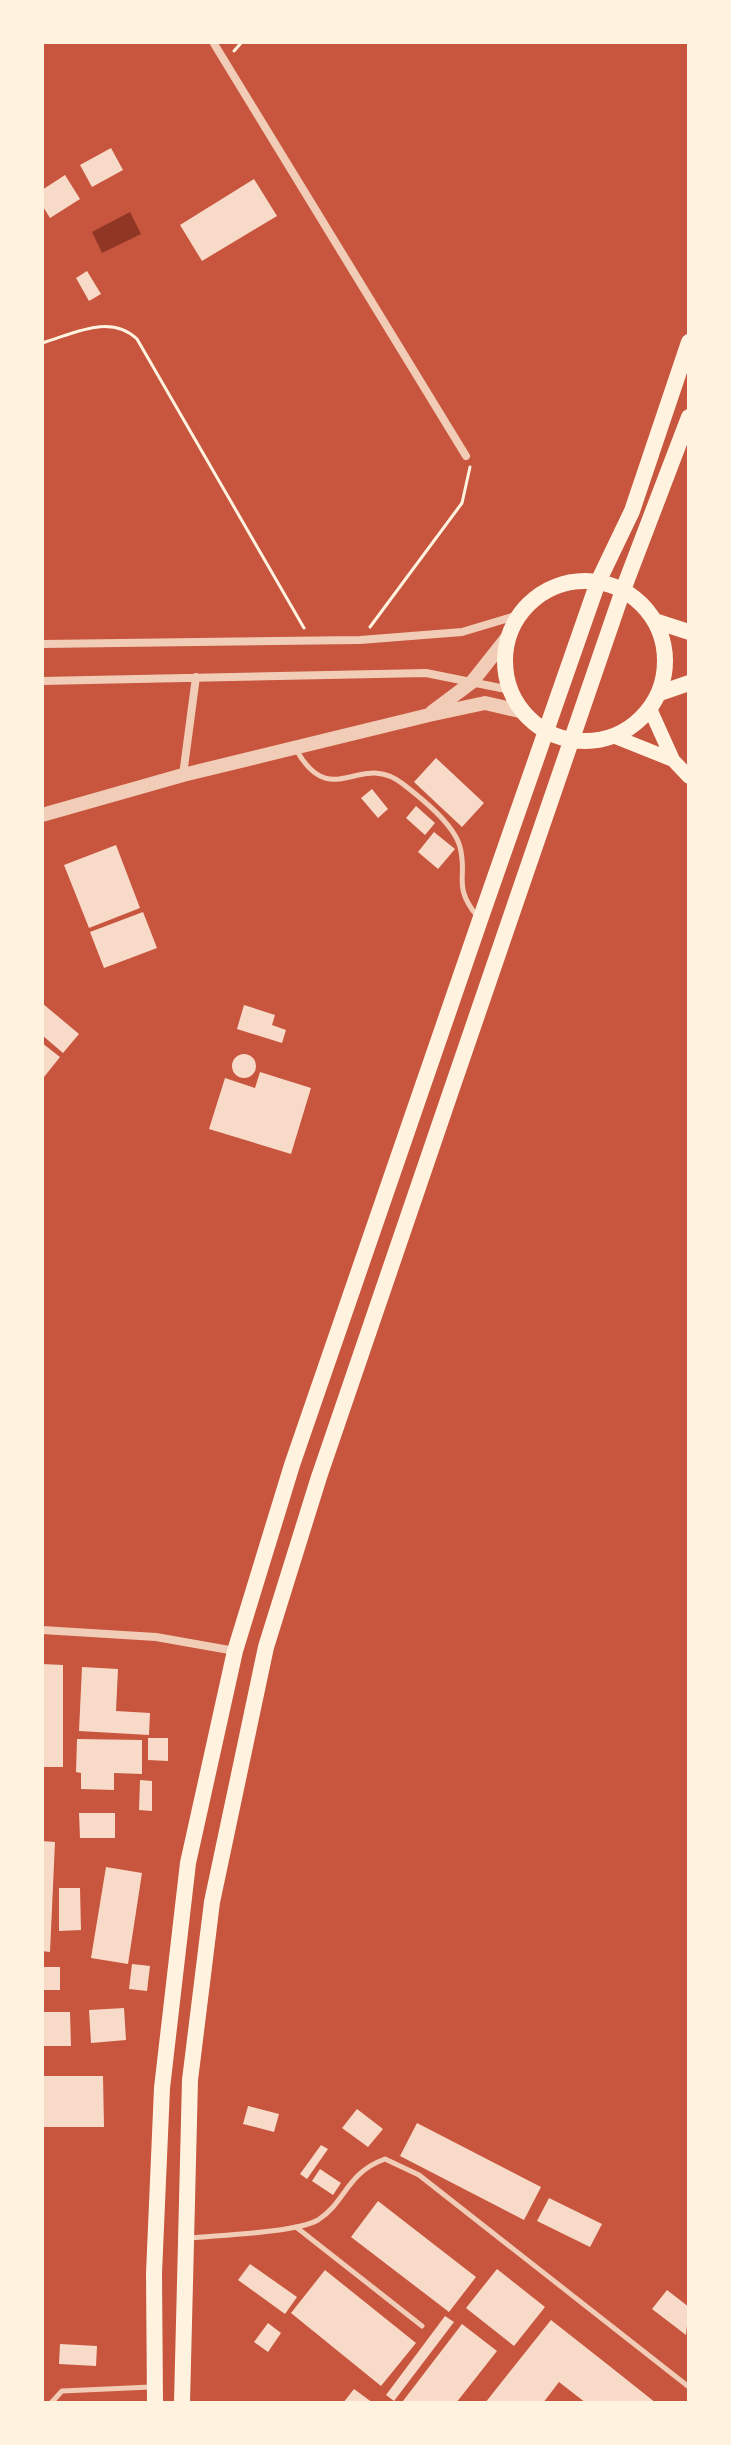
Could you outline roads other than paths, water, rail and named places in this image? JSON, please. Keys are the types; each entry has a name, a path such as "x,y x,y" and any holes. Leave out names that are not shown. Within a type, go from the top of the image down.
{"main road":[{"path":"154,2395 162,2088 188,1863 235,1651 292,1465 480,920 598,582 632,511 689,342"},
{"path":"182,2403 190,2080 212,1902 266,1647 319,1477 623,590 689,417"},
{"path":"576,581 598,582 623,590 641,603 655,621 664,644 666,668 660,693 634,725 613,736 572,740 547,731 524,712 511,690 505,652 519,615 535,599 554,587 576,581"},
{"path":"655,621 689,632"},
{"path":"660,693 689,683"},
{"path":"650,709 673,760 689,777"},
{"path":"613,736 673,760"}],"street":[{"path":"213,42 466,456"},
{"path":"42,644 360,640 462,632 519,615"},
{"path":"429,715 472,682 510,634"},
{"path":"42,681 426,673 511,690"},
{"path":"183,775 196,677"},
{"path":"42,815 183,775 485,703 524,712"},
{"path":"42,1630 156,1637 235,1651"}],"lane":[{"path":"295,747 307,768 326,780 380,773 396,778 419,798 459,843 463,896 480,920"},
{"path":"184,2239 295,2226 318,2219 364,2166 385,2159 419,2175 689,2387"},
{"path":"295,2226 422,2326"},
{"path":"51,2403 62,2391 120,2386 154,2395"}]}
